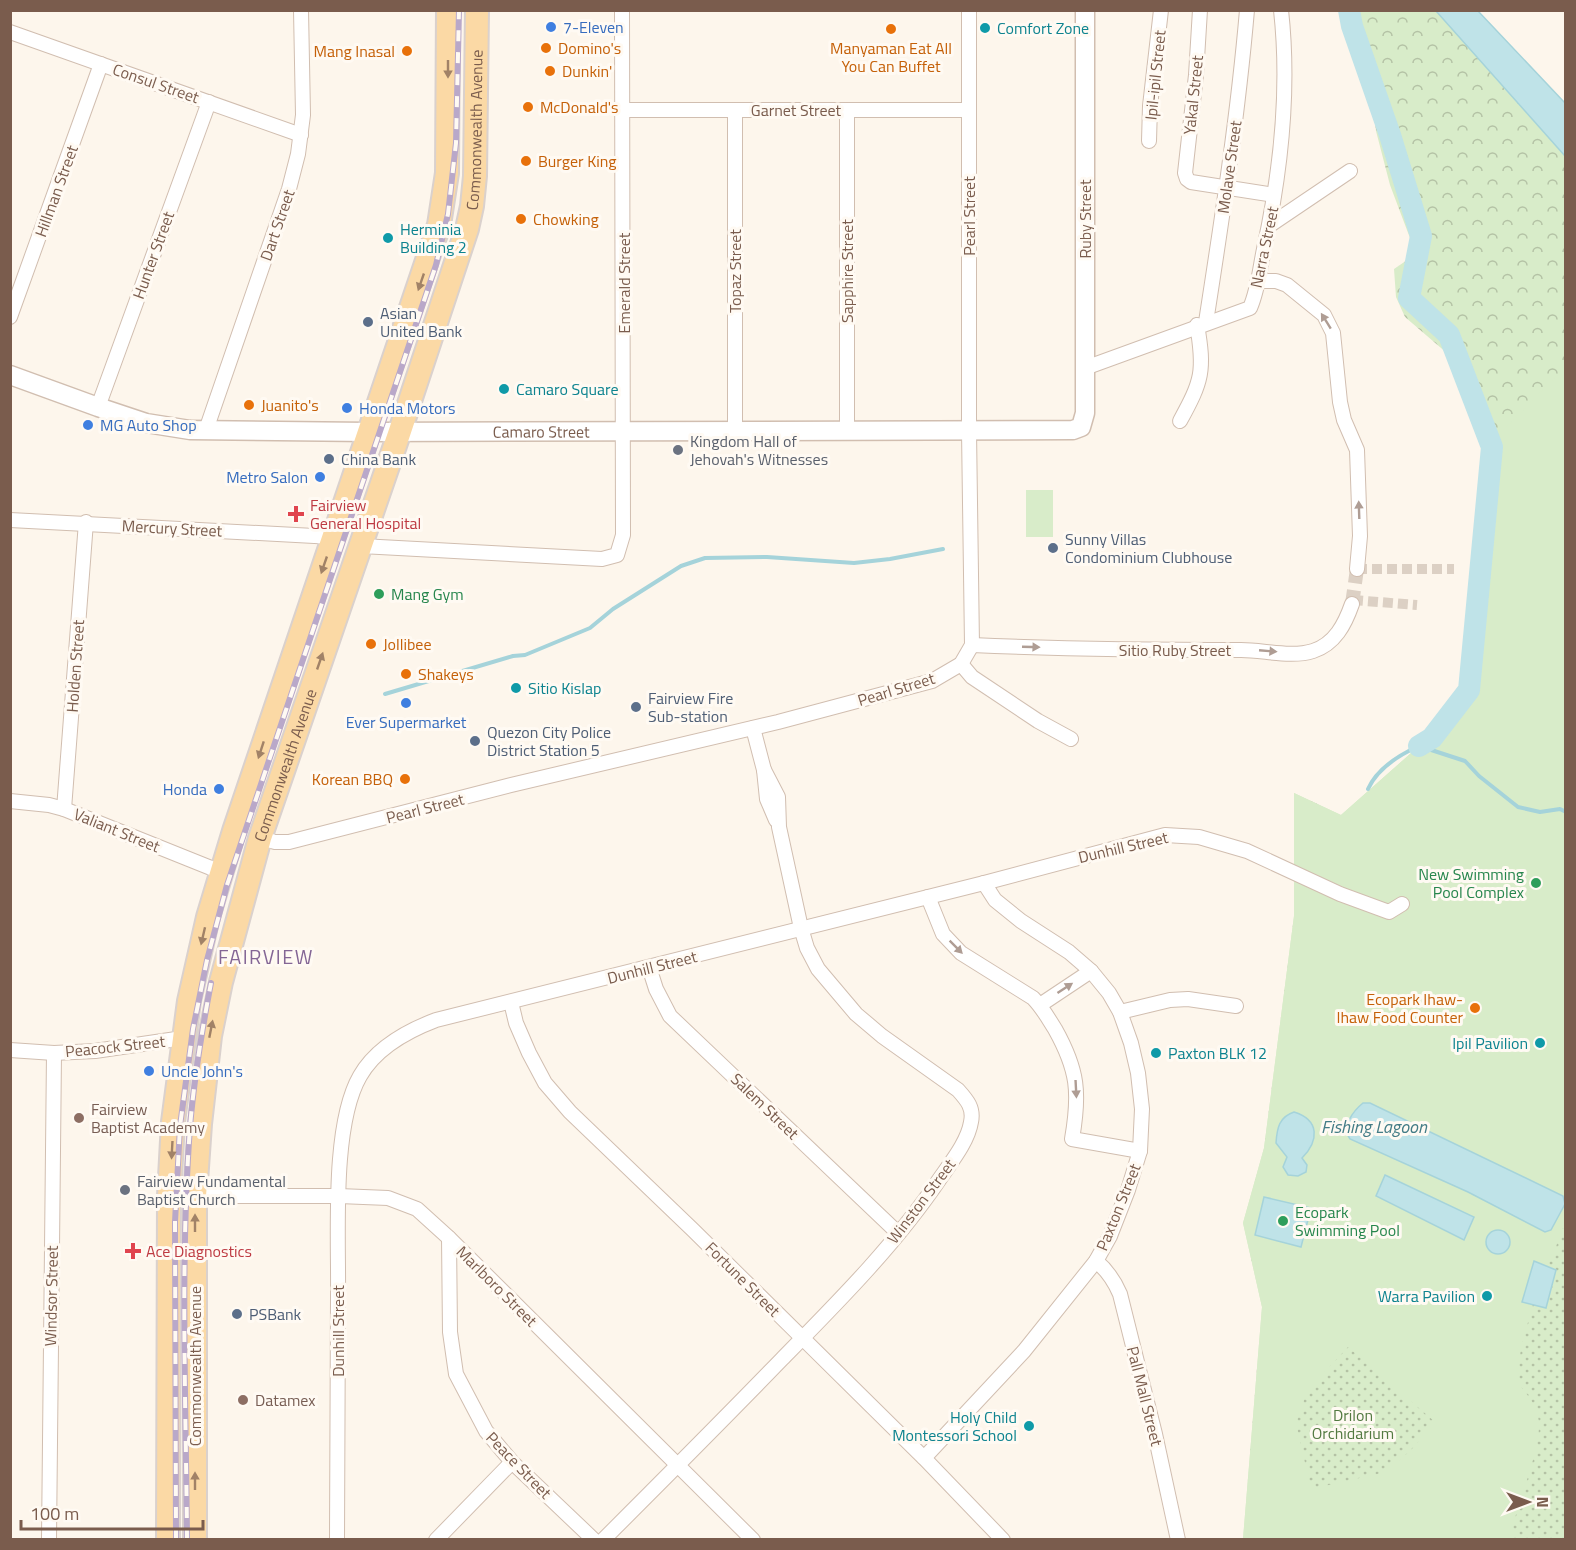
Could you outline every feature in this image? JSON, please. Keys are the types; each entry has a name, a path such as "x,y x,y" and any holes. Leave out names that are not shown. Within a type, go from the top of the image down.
{"main road":[{"name":"Commonwealth Avenue","path":"168,1539 169,1196 173,1122 189,1000 221,872 433,247 445,188 448,10"},
{"name":"Commonwealth Avenue","path":"195,1539 195,1196 210,1036 229,948 260,838 465,237 475,183 477,10"},
{"path":"445,188 469,189 475,183"},
{"path":"445,188 455,193 462,193 468,197 472,206"}],"street":[{"name":"Dart Street","path":"206,430 289,189 301,135 301,10"},
{"name":"Emerald Street","path":"361,546 602,559 616,555 623,535 624,110 622,10"},
{"name":"Pearl Street","path":"260,838 275,842 289,842 511,785 753,728 932,681 961,664 972,645 969,431 969,10"},
{"name":"Ruby Street","path":"1081,427 1085,413 1085,10"},
{"name":"Ipil-ipil Street","path":"1149,141 1150,106 1161,10"},
{"name":"Yakal Street","path":"1200,10 1196,75 1185,173 1191,182 1228,188"},
{"name":"Molave Street","path":"1180,421 1197,391 1201,377 1202,324 1228,188 1242,72 1246,10"},
{"name":"Narra Street","path":"1085,368 1202,324 1247,310 1251,305 1275,195 1286,82 1281,10"},
{"name":"Consul Street","path":"10,33 301,135"},
{"name":"Hillman Street","path":"10,317 101,64"},
{"name":"Hunter Street","path":"98,407 209,102"},
{"name":"Garnet Street","path":"624,110 969,110"},
{"name":"Topaz Street","path":"735,110 735,431"},
{"name":"Sapphire Street","path":"847,110 847,431"},
{"path":"1270,225 1350,171"},
{"path":"1228,188 1275,195"},
{"path":"1257,281 1276,281 1287,285 1324,315 1333,333 1340,402 1344,420 1357,450 1360,536 1357,569"},
{"name":"Camaro Street","path":"10,375 98,407 165,427 206,430 369,432 1065,431 1081,427"},
{"name":"Mercury Street","path":"10,520 86,522 333,537"},
{"name":"Holden Street","path":"64,809 86,522"},
{"name":"Sitio Ruby Street","path":"972,645 1093,650 1257,650 1302,653 1326,645 1334,638 1343,626 1352,604"},
{"path":"961,664 972,677 1038,722 1071,739"},
{"name":"Winston Street","path":"603,1539 678,1466 869,1268 928,1196 966,1138 971,1123 972,1112 968,1101 958,1090 882,1036 856,1014 818,969 807,948 779,827 766,799 764,770 753,728"},
{"name":"Valiant Street","path":"10,801 50,805 64,809 221,872"},
{"name":"Dunhill Street","path":"337,1539 339,1196 344,1123 360,1076 389,1045 411,1030 436,1020 984,883 1155,837 1184,835 1225,843 1256,854 1378,910 1389,912 1402,904"},
{"name":"Paxton Street","path":"924,1458 1024,1352 1096,1261 1114,1227 1140,1150 1142,1109 1138,1073 1120,1012 1109,993 1091,971 1069,952 1003,907 988,892 984,883"},
{"path":"928,897 943,934 961,953 1033,998 1040,1005 1070,1058 1075,1076 1077,1094 1072,1139 1140,1150"},
{"name":"Salem Street","path":"649,967 656,989 670,1016 898,1233"},
{"path":"1040,1005 1091,971"},
{"path":"1120,1012 1170,1000 1198,1000 1236,1006"},
{"name":"Fortune Street","path":"511,1002 516,1023 534,1063 545,1083 570,1112 803,1338 1003,1539"},
{"name":"Peacock Street","path":"10,1050 54,1053 95,1051 183,1038"},
{"name":"Windsor Street","path":"49,1539 54,1053"},
{"name":"Marlboro Street","path":"169,1196 388,1198 417,1209 753,1539"},
{"name":"Peace Street","path":"448,1238 450,1332 456,1374 486,1431 512,1462 594,1539"},
{"name":"Pall Mall Street","path":"1096,1261 1105,1268 1120,1294 1178,1539"},
{"path":"436,1539 512,1462"}],"green space":[{"path":"1345,11 1436,11 1565,156 1566,1219 1243,1539 1262,1307 1243,1223 1264,1148 1294,916 1294,793 1341,815 1419,746 1432,738 1469,690 1492,447 1464,402 1448,354 1405,317 1396,297 1394,269 1416,254 1390,185 1376,131 1372,98"},
{"path":"1565,367 1565,1539 1243,1539 1262,1307 1243,1223 1264,1148 1294,916 1294,793 1341,815 1419,746 1432,738 1469,690 1492,447 1500,434"},
{"path":"1026,490 1053,490 1053,537 1026,537"},
{"path":"1562,1228 1566,1229 1565,1539 1510,1540 1533,1459 1539,1428 1535,1407 1517,1382 1521,1348 1543,1267 1556,1247"},
{"name":"Drilon Orchidarium","path":"1348,1347 1435,1422 1411,1450 1386,1472 1311,1489 1296,1423 1307,1391"}],"water":[{"path":"1436,11 1478,11 1565,103 1565,156"},
{"name":"Fishing Lagoon","path":"1363,1103 1370,1103 1563,1196 1565,1204 1551,1230 1545,1232 1468,1192 1350,1139 1348,1124 1355,1110"},
{"path":"1294,1112 1309,1120 1314,1132 1312,1145 1302,1158 1307,1165 1306,1172 1298,1176 1288,1175 1283,1167 1287,1157 1276,1143 1282,1120"},
{"path":"1385,1175 1474,1217 1464,1240 1376,1196"},
{"name":"Ecopark Swimming Pool","path":"1264,1197 1311,1208 1301,1247 1255,1235"},
{"path":"1498,1230 1506,1234 1510,1242 1506,1250 1498,1254 1490,1250 1486,1242 1490,1234"},
{"path":"1534,1261 1556,1270 1546,1308 1522,1302"}],"waterway":[{"path":"1349,10 1352,26 1390,135 1421,236 1409,298 1449,335 1492,447 1469,690 1432,738 1419,746"},
{"path":"385,694 513,656 525,655 590,628 613,609 681,566 705,558 767,557 854,563 943,549"},
{"path":"1368,789 1389,763 1419,746 1465,761 1479,776 1518,807 1540,812 1560,809 1566,812"}],"tunnel":[{"path":"1357,569 1454,569"},
{"path":"1352,604 1357,569"},
{"path":"1353,600 1417,605"}],"railway":[{"path":"176,1540 175,1222 180,1126 193,1029 207,960 227,885 436,265 448,214 456,143 459,10"},
{"path":"187,1540 184,1333 187,1178 194,1091 211,983"}],"place":[{"name":"7-Eleven","path":"551,27"},
{"name":"Comfort Zone","path":"985,28"},
{"name":"Manyaman Eat All You Can Buffet","path":"891,29"},
{"name":"Domino's","path":"546,48"},
{"name":"Mang Inasal","path":"407,51"},
{"name":"Dunkin'","path":"550,71"},
{"name":"McDonald's","path":"528,107"},
{"name":"Burger King","path":"526,161"},
{"name":"Chowking","path":"521,219"},
{"name":"Herminia Building 2","path":"388,238"},
{"name":"Asian United Bank","path":"368,322"},
{"name":"Camaro Square","path":"504,389"},
{"name":"Juanito's","path":"249,405"},
{"name":"Honda Motors","path":"347,408"},
{"name":"MG Auto Shop","path":"88,425"},
{"name":"Kingdom Hall of Jehovah's Witnesses","path":"678,450"},
{"name":"China Bank","path":"329,459"},
{"name":"Metro Salon","path":"320,477"},
{"name":"Fairview General Hospital","path":"296,514"},
{"name":"Sunny Villas Condominium Clubhouse","path":"1053,548"},
{"name":"Mang Gym","path":"379,594"},
{"name":"Jollibee","path":"371,644"},
{"name":"Shakeys","path":"406,674"},
{"name":"Sitio Kislap","path":"516,688"},
{"name":"Ever Supermarket","path":"406,703"},
{"name":"Fairview Fire Sub-station","path":"636,707"},
{"name":"Quezon City Police District Station 5","path":"475,741"},
{"name":"Korean BBQ","path":"405,779"},
{"name":"Honda","path":"219,789"},
{"name":"New Swimming Pool Complex","path":"1536,883"},
{"name":"Ecopark Ihaw- Ihaw Food Counter","path":"1475,1008"},
{"name":"Ipil Pavilion","path":"1540,1043"},
{"name":"Paxton BLK 12","path":"1156,1053"},
{"name":"Uncle John's","path":"149,1071"},
{"name":"Fairview Baptist Academy","path":"79,1118"},
{"name":"Fairview Fundamental Baptist Church","path":"125,1190"},
{"name":"Ecopark Swimming Pool","path":"1283,1221"},
{"name":"Ace Diagnostics","path":"133,1251"},
{"name":"Warra Pavilion","path":"1487,1296"},
{"name":"PSBank","path":"237,1314"},
{"name":"Datamex","path":"243,1400"},
{"name":"Holy Child Montessori School","path":"1029,1426"}],"district":[{"name":"FAIRVIEW","path":"266,957"}]}
